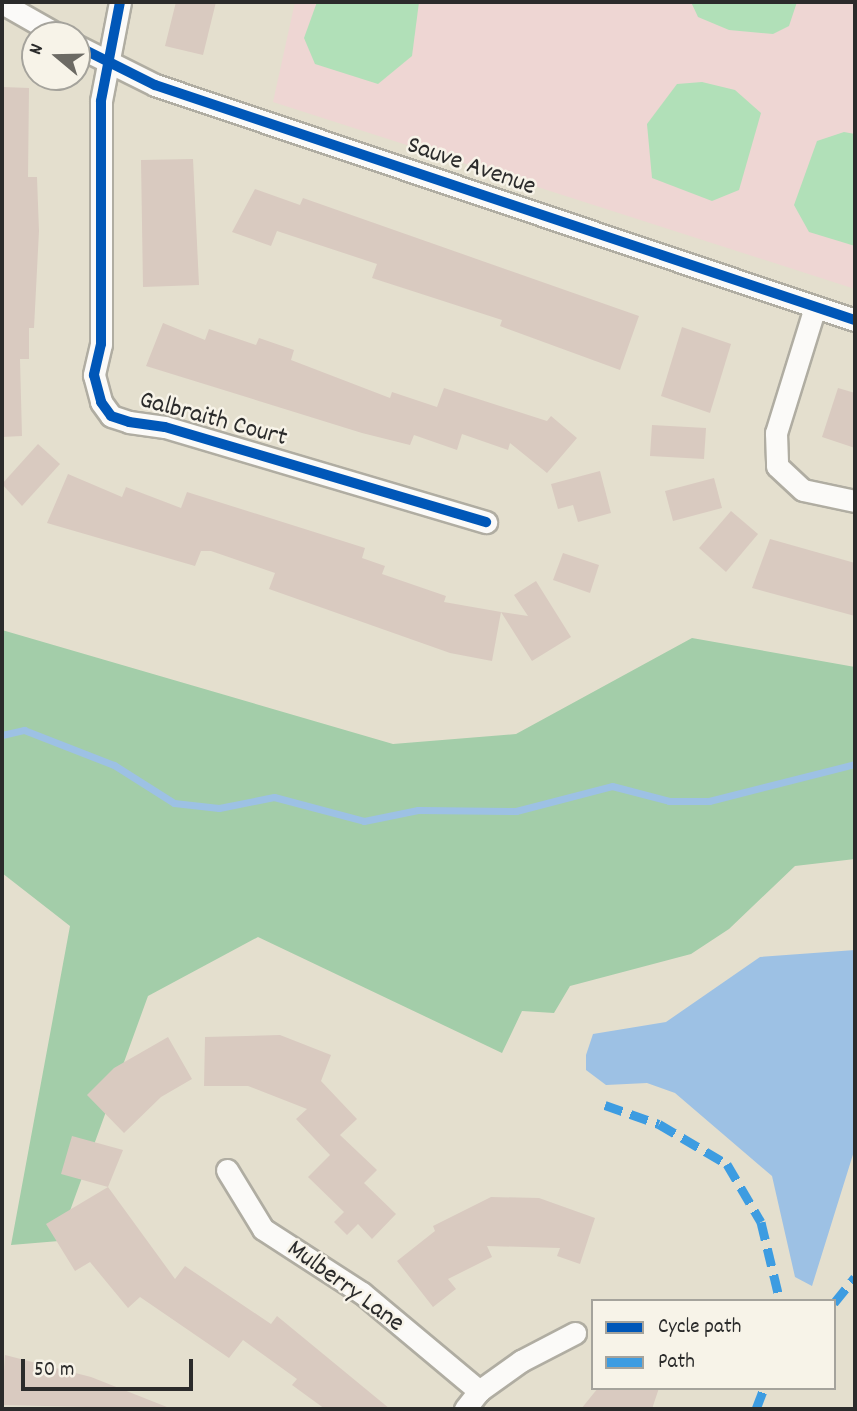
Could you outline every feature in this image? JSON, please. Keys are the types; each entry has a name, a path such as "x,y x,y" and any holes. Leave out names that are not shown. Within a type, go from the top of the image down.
{"street":[{"path":"107,63 120,2"},
{"path":"2,3 34,21"},
{"name":"Sauve Avenue","path":"91,54 155,85 855,320"},
{"name":"Galbraith Court","path":"107,63 101,101 101,344 94,374 111,415 486,522"},
{"path":"815,307 776,433 777,466 803,490 855,501"},
{"name":"Mulberry Lane","path":"227,1170 264,1229 362,1293 479,1391"},
{"path":"465,1409 479,1391 575,1333"}],"shaded area":[{"path":"295,2 855,2 855,289 273,102"}],"green space":[{"path":"317,2 419,2 412,56 378,84 315,64 304,38"},
{"path":"691,2 797,2 789,26 773,34 729,30 698,17"},
{"path":"702,82 735,90 761,113 739,190 712,201 652,178 647,124 677,84"},
{"path":"844,132 855,134 855,246 809,232 794,205 817,141"},
{"path":"2,630 393,744 516,734 692,638 855,667 855,859 795,866 729,929 691,954 570,986 554,1013 522,1011 502,1053 258,937 148,996 59,1241 11,1245 70,926 2,873"}],"water":[{"path":"855,950 855,1148 812,1286 795,1277 772,1176 675,1093 647,1083 606,1085 586,1070 586,1055 593,1034 666,1022 760,957"}],"building":[{"path":"176,2 216,2 203,55 165,46"},
{"path":"2,87 29,91 28,177 37,177 39,231 34,328 29,328 29,359 20,359 22,436 2,437"},
{"path":"193,159 199,285 143,287 141,160"},
{"path":"255,189 300,205 303,198 639,316 620,370 500,326 502,320 372,278 377,264 277,231 271,246 232,232"},
{"path":"163,323 205,340 209,329 256,345 259,338 294,350 291,360 390,398 392,392 437,407 444,388 547,421 551,416 577,438 547,473 510,443 508,450 462,434 457,450 414,435 410,445 362,433 146,366"},
{"path":"682,327 731,344 710,413 661,396"},
{"path":"838,388 855,393 855,448 822,437"},
{"path":"652,425 706,428 704,459 650,456"},
{"path":"38,444 60,464 22,506 2,484"},
{"path":"600,471 611,513 578,522 573,505 558,509 551,484"},
{"path":"68,474 122,497 126,487 181,508 187,492 365,548 362,558 385,566 382,574 446,596 444,602 501,612 492,661 450,653 269,589 275,573 211,551 201,551 195,566 47,523"},
{"path":"714,478 722,508 673,521 665,491"},
{"path":"731,511 758,534 726,572 699,548"},
{"path":"770,539 855,563 855,616 752,588"},
{"path":"563,553 599,565 590,593 553,580"},
{"path":"536,581 571,637 532,661 501,612 528,616 514,595"},
{"path":"280,1035 331,1055 321,1081 357,1119 340,1135 377,1170 364,1183 396,1214 372,1239 358,1224 347,1235 334,1222 344,1212 308,1177 330,1155 296,1119 307,1109 248,1086 204,1086 205,1037"},
{"path":"168,1037 192,1079 161,1097 124,1133 87,1095 114,1068"},
{"path":"72,1136 123,1150 108,1187 61,1174"},
{"path":"108,1187 175,1279 185,1266 271,1324 277,1316 390,1409 325,1409 292,1385 297,1379 243,1340 229,1358 140,1297 128,1308 90,1262 75,1271 46,1224"},
{"path":"491,1197 539,1198 595,1218 580,1264 557,1256 560,1248 487,1246 492,1257 448,1279 456,1289 433,1307 397,1261 435,1231 433,1226"},
{"path":"5,1355 91,1377 172,1409 2,1405"},
{"path":"596,1390 658,1390 652,1409 581,1409"}],"waterway":[{"path":"2,735 24,730 114,765 174,803 219,808 274,797 364,821 418,810 516,811 612,786 669,801 709,801 855,764"}],"marked path":[{"path":"605,1105 659,1124 727,1164 761,1222 780,1299"},
{"path":"836,1301 855,1277"},
{"path":"756,1409 763,1390"}],"cycle path":[{"path":"120,2 101,101 101,344 94,375 101,402 111,416 129,422 165,427 486,522"},
{"path":"91,53 155,85 855,320"}]}
